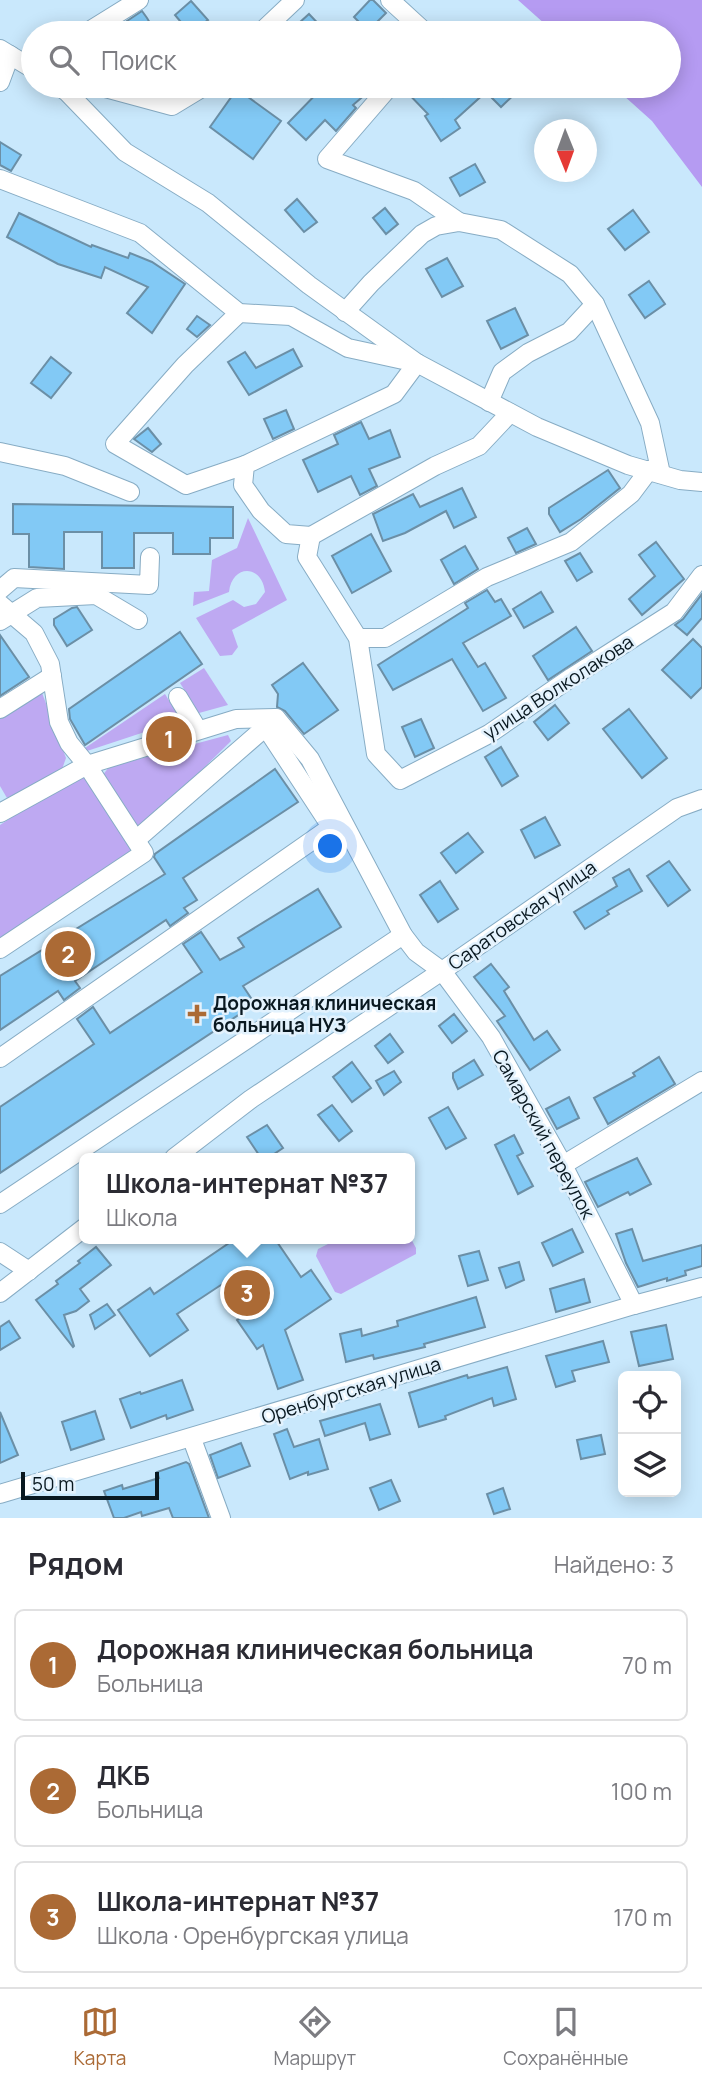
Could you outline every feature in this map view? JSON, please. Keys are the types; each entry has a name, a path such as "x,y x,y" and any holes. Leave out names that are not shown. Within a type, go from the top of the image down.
{"street":[{"path":"105,21 139,0"},
{"path":"273,21 295,0"},
{"path":"390,0 413,21"},
{"path":"0,82 5,52 21,61"},
{"path":"73,98 125,152 208,203 309,285 417,363 537,427 628,465 681,480 702,482"},
{"path":"142,98 172,106 185,98"},
{"path":"380,98 327,159 414,191 459,222"},
{"path":"0,179 140,233 239,313 291,316 348,348 417,363"},
{"path":"345,312 422,234 436,226 459,222 501,230 570,274 595,304 650,423 655,472"},
{"path":"489,402 502,372 528,353 569,332 595,304"},
{"path":"239,313 185,365 115,444 186,485 245,465 394,394 417,363"},
{"path":"245,465 243,485 261,511 286,534 311,536 435,466 479,446 510,413"},
{"path":"0,452 65,466 130,492"},
{"path":"311,536 307,557 358,638 385,638 487,577 571,542 655,472"},
{"path":"0,590 14,578 149,585 150,557"},
{"name":"улица Волколакова","path":"358,638 376,754 400,780 489,734 674,612 702,575"},
{"path":"4,612 37,598 96,595 138,620"},
{"path":"0,949 144,853 87,765 69,743 59,722 50,664 34,633 4,612"},
{"path":"0,709 51,676"},
{"path":"178,697 198,730"},
{"path":"1,809 87,765 236,719 271,722"},
{"path":"137,839 271,722"},
{"name":"Самарский переулок","path":"271,722 310,759 340,821 403,935 416,952 442,971 491,1037 564,1165 634,1305"},
{"name":"Саратовская улица","path":"180,1153 251,1098 442,971 677,808 702,799"},
{"path":"0,1058 340,821"},
{"path":"0,1204 403,935"},
{"path":"564,1165 702,1081"},
{"path":"0,1293 79,1232"},
{"path":"0,1252 29,1271"},
{"name":"Оренбургская улица","path":"0,1494 702,1287"},
{"path":"192,1439 221,1518"}],"shaded area":[{"path":"518,0 702,0 702,187 652,121 626,98 681,98 681,21 542,21"},
{"path":"248,518 287,600 232,630 238,647 232,655 220,656 196,618 233,600 244,607 256,604 265,592 263,583 253,572 241,572 235,576 229,592 193,606 194,592 209,591 212,560 237,548"},
{"path":"204,668 228,705 199,713 180,683"},
{"path":"41,690 66,758 61,772 7,798 0,786 0,714"},
{"path":"165,694 181,720 87,751 85,748"},
{"path":"228,735 231,741 144,827 133,825 102,776 109,767"},
{"path":"76,775 89,778 131,842 129,857 0,940 0,825"},
{"path":"328,1244 414,1244 416,1254 341,1294 335,1292 316,1256 318,1249"}],"building":[{"path":"370,0 386,13 378,21 358,21 354,17"},
{"path":"191,1 208,20 180,21 175,15"},
{"path":"142,11 148,21 127,21"},
{"path":"309,14 316,21 301,21"},
{"path":"231,98 249,98 281,121 253,159 210,127"},
{"path":"312,98 361,98 353,105 356,108 336,131 325,120 306,140 288,123"},
{"path":"413,98 479,98 455,120 460,128 441,141 425,116 428,114"},
{"path":"492,98 510,98 501,107"},
{"path":"0,142 21,155 11,171 0,165"},
{"path":"475,164 485,182 460,196 450,178"},
{"path":"297,199 317,222 304,232 285,210"},
{"path":"385,208 398,224 386,234 373,218"},
{"path":"633,210 649,232 625,250 608,229"},
{"path":"19,213 91,247 92,245 128,258 130,253 152,262 185,284 152,333 127,313 148,287 105,267 101,278 58,264 7,237"},
{"path":"447,258 463,286 442,297 426,269"},
{"path":"649,281 665,304 645,318 629,295"},
{"path":"515,308 528,335 501,349 487,321"},
{"path":"197,316 210,325 197,337 187,329"},
{"path":"293,349 302,366 249,395 228,362 245,352 256,368"},
{"path":"51,357 71,373 51,398 31,383"},
{"path":"286,410 294,429 273,439 264,419"},
{"path":"361,422 369,439 390,430 400,457 369,469 377,486 360,495 351,476 318,492 303,460 338,444 334,435"},
{"path":"148,428 161,444 152,452 134,439"},
{"path":"608,470 620,488 560,532 549,514 549,508"},
{"path":"462,488 476,517 454,528 446,511 405,533 383,541 373,514 413,494 420,507"},
{"path":"13,504 233,507 233,538 210,538 210,554 173,554 173,533 134,533 134,568 102,568 102,532 64,532 64,569 29,567 29,534 13,534"},
{"path":"527,528 536,544 516,553 508,538"},
{"path":"371,534 391,571 352,593 332,556"},
{"path":"656,542 684,579 642,615 629,599 655,576 639,555"},
{"path":"465,546 478,569 454,584 441,560"},
{"path":"580,553 592,572 577,581 565,561"},
{"path":"487,590 495,602 501,599 511,616 463,643 478,667 485,663 506,698 483,711 452,659 393,690 378,665 468,608 465,603"},
{"path":"541,592 553,612 524,628 513,609"},
{"path":"702,594 702,618 687,635 675,625"},
{"path":"77,607 92,630 67,646 54,625 54,619"},
{"path":"576,627 592,651 548,680 533,656"},
{"path":"180,632 202,664 85,745 70,719 69,709"},
{"path":"0,635 29,677 0,696"},
{"path":"693,639 702,648 702,687 691,698 662,670"},
{"path":"303,663 338,710 304,734 285,711 277,707 278,694 272,685"},
{"path":"555,705 569,723 548,740 534,722"},
{"path":"629,709 667,758 642,778 603,729"},
{"path":"421,719 434,748 415,757 402,727"},
{"path":"501,747 518,776 502,786 485,757"},
{"path":"275,769 298,802 183,878 197,900 184,908 188,913 170,926 166,920 75,981 80,988 64,1000 58,991 0,1030 0,976 165,874 154,857 155,854"},
{"path":"545,817 560,845 535,858 521,830"},
{"path":"468,833 483,852 456,873 441,853"},
{"path":"669,861 690,890 668,906 647,876"},
{"path":"629,869 642,891 607,911 609,914 585,929 574,912 617,886 613,878"},
{"path":"440,881 458,909 438,922 420,895"},
{"path":"318,889 341,927 243,986 255,1004 0,1173 0,1107 94,1044 77,1019 93,1007 110,1033 202,972 183,944 201,932 220,960 244,947 238,938"},
{"path":"491,964 509,987 504,991 534,1040 547,1031 560,1050 530,1070 497,1021 505,1016 474,977"},
{"path":"454,1014 467,1031 452,1043 439,1026"},
{"path":"390,1034 403,1052 388,1063 375,1046"},
{"path":"659,1057 675,1084 608,1124 594,1098 635,1076 633,1073"},
{"path":"474,1060 483,1075 458,1089 453,1073"},
{"path":"352,1062 371,1088 352,1102 333,1077"},
{"path":"394,1071 401,1082 384,1095 376,1081"},
{"path":"569,1097 579,1118 557,1129 546,1109"},
{"path":"332,1105 352,1131 339,1141 318,1115"},
{"path":"448,1107 466,1138 446,1149 429,1118"},
{"path":"267,1125 283,1148 276,1153 258,1153 247,1137"},
{"path":"514,1135 523,1153 517,1156 533,1186 518,1194 495,1145"},
{"path":"637,1158 651,1184 598,1207 585,1182"},
{"path":"572,1229 583,1252 553,1266 542,1243"},
{"path":"632,1229 643,1261 702,1245 702,1266 685,1271 686,1275 638,1287 616,1234"},
{"path":"228,1244 278,1244 301,1277 311,1270 331,1299 285,1330 303,1380 278,1389 263,1345 257,1349 237,1320 261,1304 239,1273 177,1314 188,1330 150,1356 118,1310 150,1288 154,1294"},
{"path":"96,1247 111,1265 80,1289 89,1301 76,1311 64,1315 73,1347 36,1300 58,1284 56,1281"},
{"path":"479,1251 488,1280 468,1286 459,1256"},
{"path":"519,1262 524,1280 506,1288 499,1268"},
{"path":"584,1279 590,1302 556,1312 550,1289"},
{"path":"476,1297 485,1327 424,1344 425,1347 374,1359 373,1355 346,1362 340,1334 361,1329 362,1336 398,1326 397,1321"},
{"path":"107,1304 115,1315 95,1329 90,1315"},
{"path":"9,1321 20,1338 0,1350 0,1327"},
{"path":"666,1325 673,1359 639,1366 631,1332"},
{"path":"603,1341 609,1362 572,1371 575,1381 556,1387 546,1356"},
{"path":"507,1367 516,1399 494,1406 492,1398 445,1416 446,1419 419,1427 409,1393 467,1375 468,1378"},
{"path":"182,1380 193,1410 167,1419 166,1415 131,1428 120,1399"},
{"path":"380,1404 390,1434 370,1440 365,1423 325,1436 320,1421"},
{"path":"95,1411 104,1439 71,1450 62,1422"},
{"path":"0,1412 18,1455 0,1463"},
{"path":"287,1429 294,1447 319,1439 328,1469 308,1475 308,1472 290,1479 274,1434"},
{"path":"601,1435 605,1454 581,1459 577,1440"},
{"path":"241,1443 250,1466 218,1478 210,1455"},
{"path":"186,1462 209,1518 173,1518 169,1508 142,1516 141,1512 124,1518 114,1518 104,1491 122,1485 123,1489 159,1478 157,1472"},
{"path":"391,1480 400,1501 379,1510 370,1488"},
{"path":"503,1488 510,1509 494,1514 487,1494"}],"place":[{"name":"Дорожная клиническая больница","path":"169,739"},
{"name":"ДКБ","path":"68,954"},
{"name":"Дорожная клиническая больница НУЗ","path":"197,1014"},
{"name":"Школа-интернат №37","path":"247,1293"}]}
